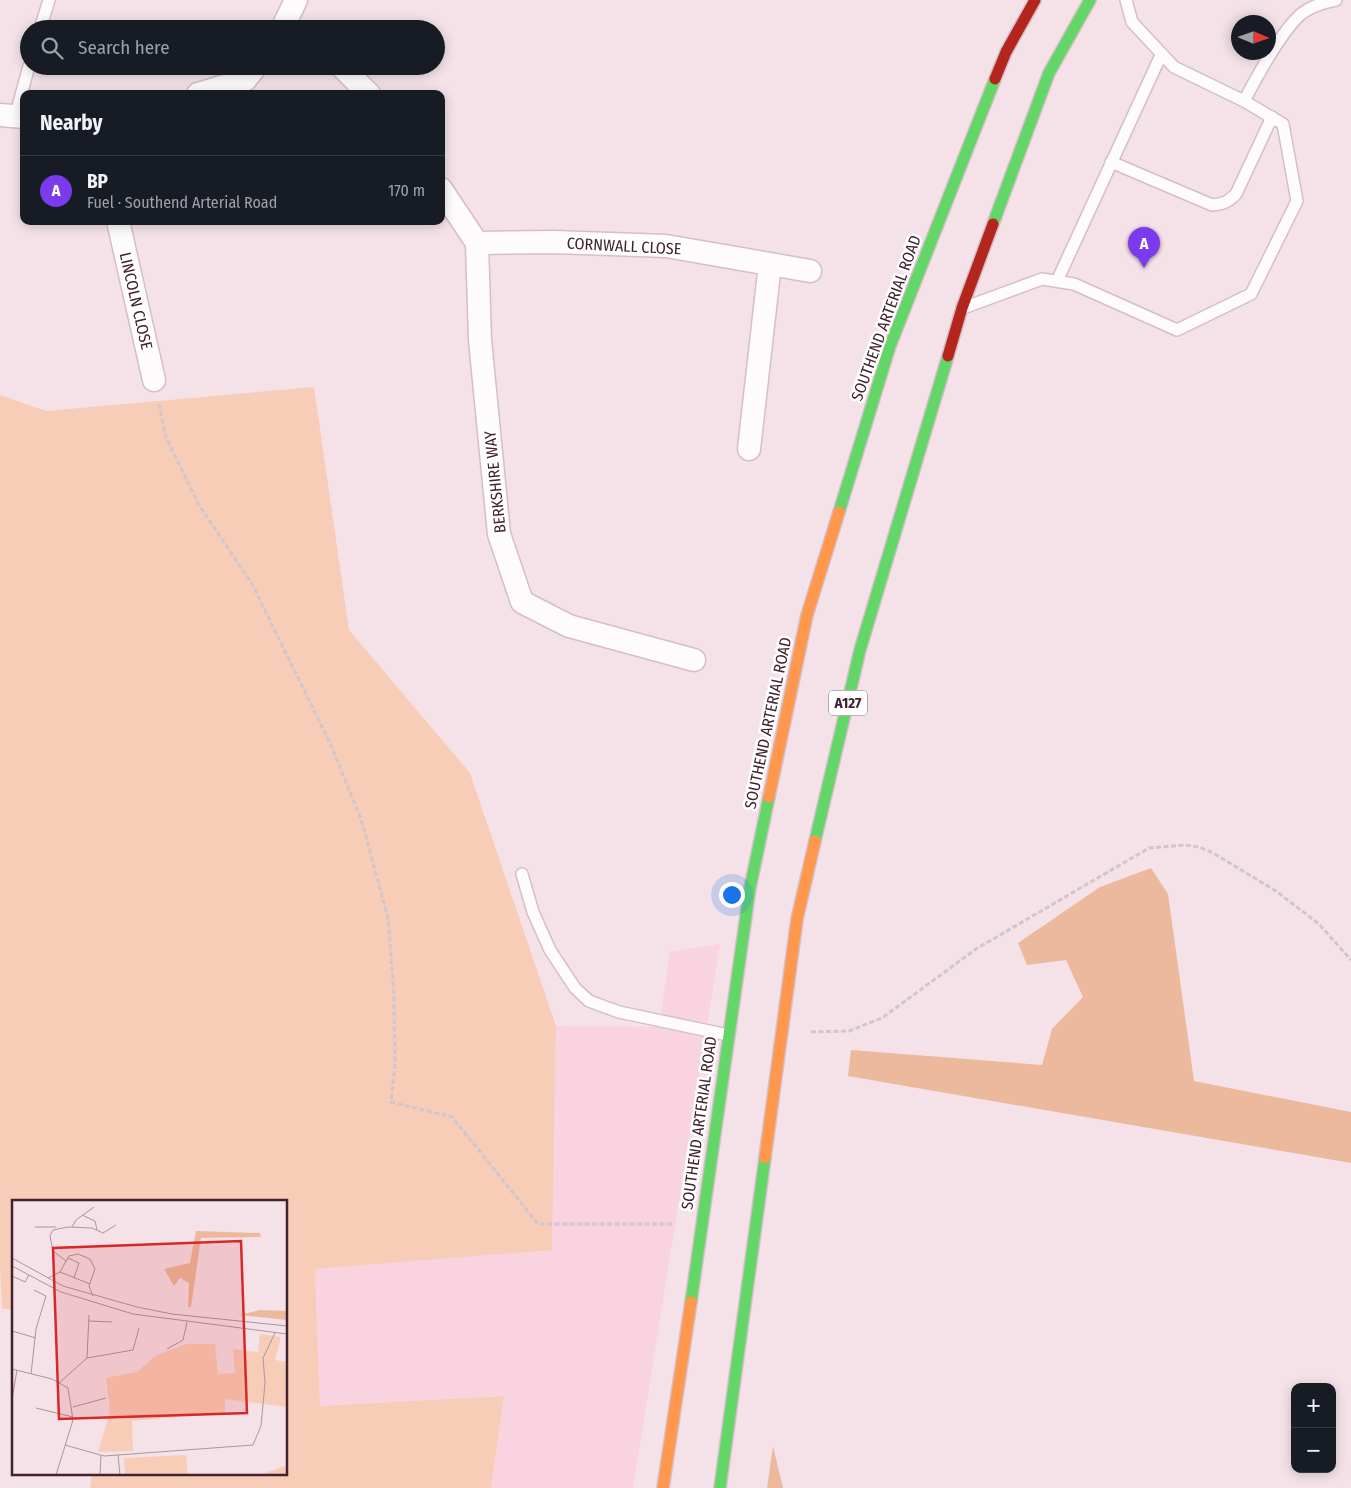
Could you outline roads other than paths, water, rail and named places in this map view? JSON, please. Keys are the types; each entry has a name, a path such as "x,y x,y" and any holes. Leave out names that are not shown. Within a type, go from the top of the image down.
{"highway":[{"name":"SOUTHEND ARTERIAL ROAD","path":"663,1488 750,888 807,615 890,346 1006,52 1036,0"},
{"name":"A127","path":"720,1488 798,920 860,650 962,308 1049,73 1090,0"}],"street":[{"path":"211,90 245,80 249,75"},
{"path":"350,75 365,90"},
{"path":"445,194 477,243"},
{"name":"LINCOLN CLOSE","path":"119,225 154,380"},
{"name":"CORNWALL CLOSE","path":"477,243 554,242 666,246 810,271"},
{"name":"BERKSHIRE WAY","path":"477,243 480,340 499,534 522,602 570,626 694,660"},
{"path":"749,449 770,264"}],"lane":[{"path":"43,20 49,0"},
{"path":"962,308 1042,279 1074,284 1177,330 1251,294 1296,200 1283,124 1244,101 1174,67 1132,22 1126,0"},
{"path":"1244,101 1253,83 1285,33 1302,14 1326,2 1336,0"},
{"path":"1058,281 1161,55"},
{"path":"21,90 26,75"},
{"path":"13,117 20,95"},
{"path":"1111,162 1212,205 1222,204 1229,201 1236,194 1272,117"},
{"path":"522,874 533,912 550,950 575,988 589,1001 619,1012 728,1035"}],"place":[{"name":"BP","path":"1144,268"}]}
